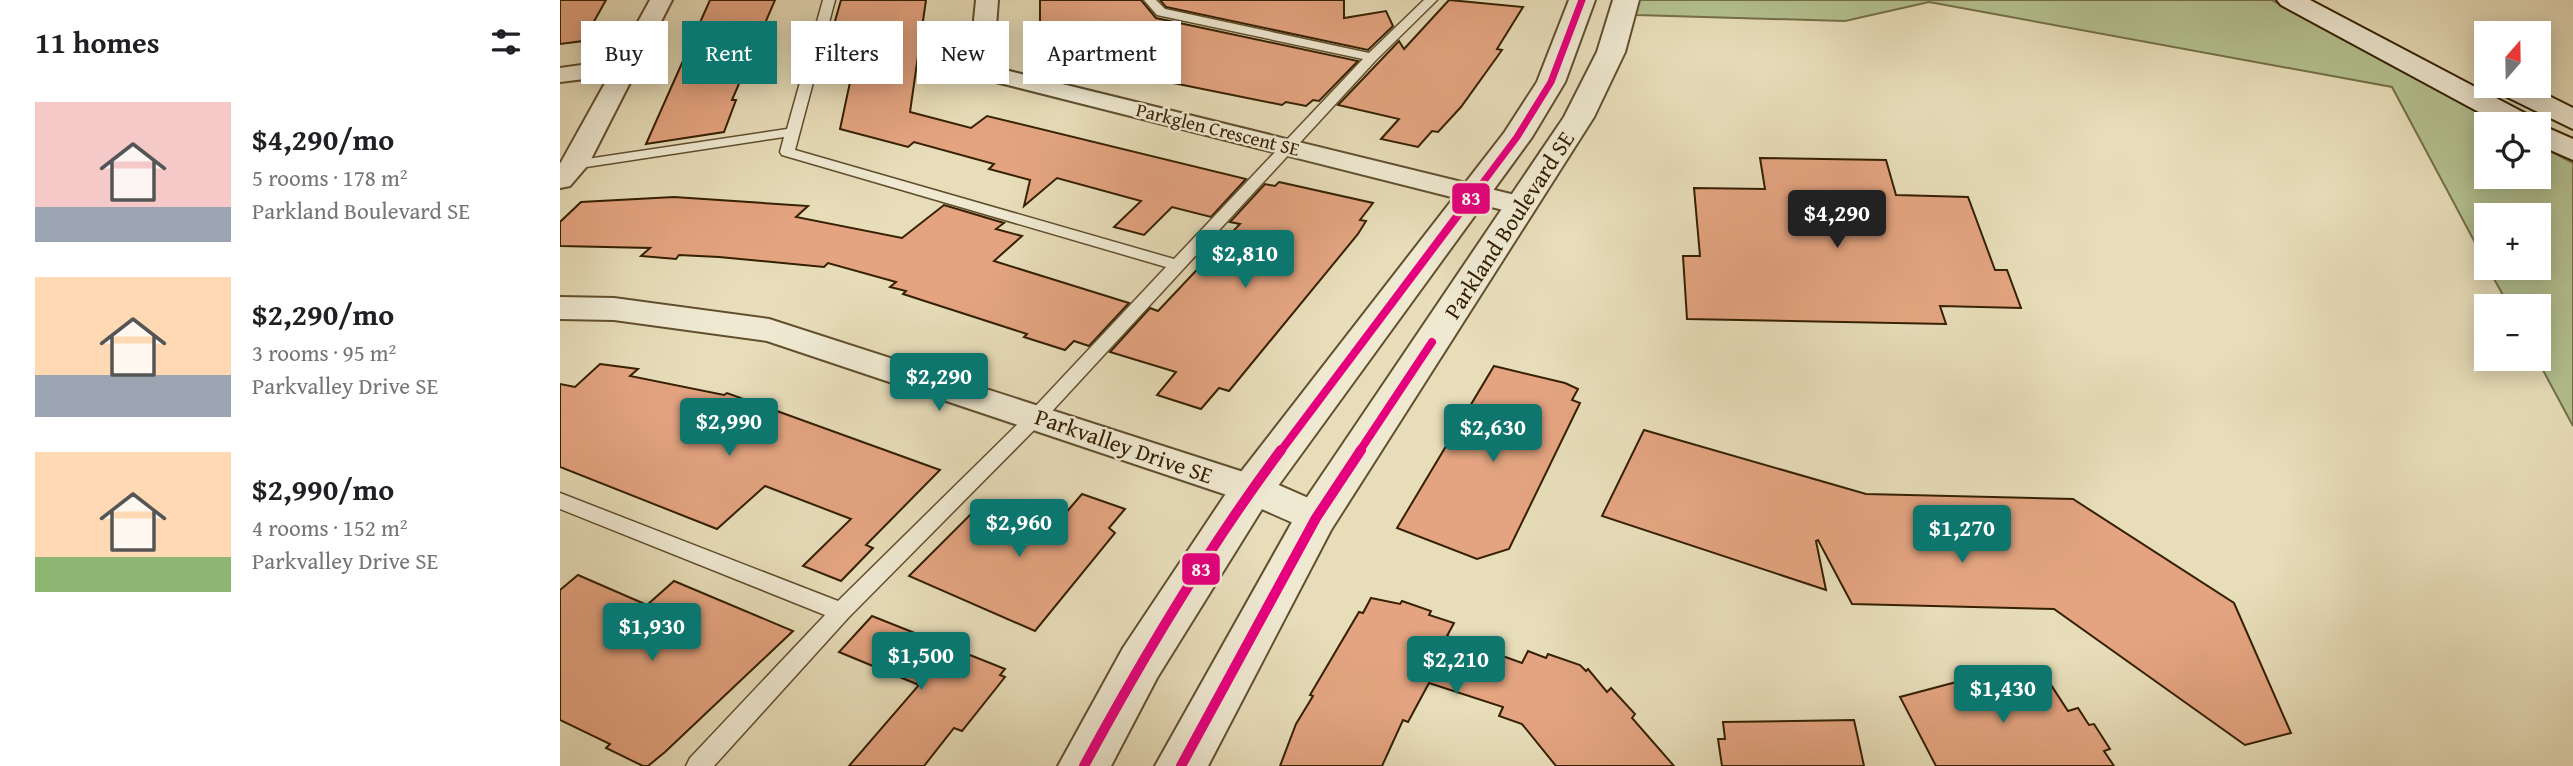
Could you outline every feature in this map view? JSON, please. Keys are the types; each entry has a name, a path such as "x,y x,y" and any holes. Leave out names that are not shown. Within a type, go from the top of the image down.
{"street":[{"path":"650,21 661,0"},
{"name":"Parkglen Crescent SE","path":"987,0 981,71 1522,206"},
{"name":"Parkland Boulevard SE","path":"1084,766 1140,663 1252,489 1517,137 1551,82 1582,0"},
{"name":"Parkland Boulevard SE","path":"1181,766 1316,518 1522,206 1598,81 1611,52 1626,0"},
{"path":"2290,0 2500,112"},
{"path":"2340,0 2474,68"},
{"path":"560,75 581,72"},
{"path":"565,171 616,84"},
{"path":"2530,98 2573,120"},
{"path":"2551,139 2573,151"},
{"name":"Parkvalley Drive SE","path":"560,308 614,309 769,330 1037,416 1252,489 1316,518"}],"lane":[{"path":"829,0 787,152 1176,265"},
{"path":"1150,0 1161,12 1372,57"},
{"path":"698,766 841,612 1037,416 1372,57 1431,0"},
{"path":"565,171 792,132"},
{"path":"560,501 841,612"}],"green space":[{"path":"1635,0 2272,0 2479,112 2474,112 2474,189 2551,189 2551,151 2573,163 2573,426 2543,371 2551,371 2551,294 2502,294 2495,280 2551,280 2551,203 2474,203 2474,241 2392,87 1929,2 1845,21 1636,15"}],"building":[{"path":"560,0 606,0 594,21 581,21 581,41 560,44"},
{"path":"710,0 775,0 766,21 701,21"},
{"path":"841,0 926,0 923,21 917,21 917,63 910,112 971,128 987,116 1246,179 1211,217 1172,207 1144,235 1114,227 1141,201 1057,178 1024,206 1030,180 989,169 994,164 914,142 908,147 840,129 850,84 903,84 903,21 835,21"},
{"path":"1040,0 1141,0 1156,18 1170,21 1040,21"},
{"path":"1160,0 1344,0 1344,18 1386,11 1393,26 1368,50 1166,7"},
{"path":"1449,0 1523,7 1497,49 1502,50 1461,107 1438,132 1432,131 1418,147 1381,139 1399,119 1338,105 1399,41 1404,49"},
{"path":"1181,23 1358,61 1319,101 1313,100 1306,106 1286,102 1282,105 1178,84 1181,84"},
{"path":"682,63 682,84 739,84 724,132 646,144"},
{"path":"1760,158 1886,160 1896,195 1968,197 1995,270 2007,270 2021,308 1940,306 1946,324 1687,319 1683,256 1700,256 1694,188 1765,189"},
{"path":"1279,182 1373,203 1360,220 1366,221 1358,234 1229,391 1219,388 1201,409 1157,395 1176,372 1110,352 1150,308 1158,311 1240,224 1230,222 1265,184 1275,186"},
{"path":"674,197 808,206 796,217 902,238 944,205 1004,223 996,229 1022,236 994,261 1129,303 1089,346 1074,341 1065,350 1024,337 1027,334 903,294 906,291 890,287 896,282 828,263 824,267 719,257 679,255 676,259 641,256 650,248 560,246 560,222 581,202"},
{"path":"600,364 638,369 630,376 724,395 727,393 940,470 866,545 873,548 841,581 803,566 851,519 765,486 717,529 560,467 560,384 575,387"},
{"path":"1494,366 1565,383 1578,389 1572,400 1580,403 1509,549 1477,559 1397,528"},
{"path":"1644,430 1866,494 2073,499 2234,603 2291,733 2245,745 2054,609 1852,604 1818,540 1816,541 1826,590 1602,516"},
{"path":"1082,494 1125,509 1109,528 1115,533 1035,631 909,576 982,503 1052,529"},
{"path":"578,575 647,605 674,581 793,631 665,752 648,766 643,766 606,748 610,744 560,720 560,590"},
{"path":"1371,598 1400,604 1402,601 1431,611 1429,615 1454,623 1447,636 1522,663 1528,651 1546,658 1548,654 1580,665 1586,671 1588,669 1607,692 1611,688 1635,714 1632,718 1674,766 1556,766 1522,724 1499,716 1503,707 1429,683 1408,722 1403,720 1382,766 1280,766 1296,724 1313,696 1310,695 1359,612 1363,613"},
{"path":"872,616 1005,669 1000,675 1005,677 962,731 954,728 924,766 849,766 919,685 839,652"},
{"path":"2019,669 2026,681 2032,680 2038,688 2051,685 2068,711 2078,708 2089,725 2094,724 2110,749 2104,751 2114,766 1936,766 1900,697 1994,672 1995,675"},
{"path":"1854,720 1864,766 1722,766 1718,739 1725,739 1723,722"}],"transit line":[{"name":"83","path":"1084,766 1140,663 1252,489 1517,137 1551,82 1582,0"},
{"name":"83","path":"1181,766 1316,518 1432,342"}]}
